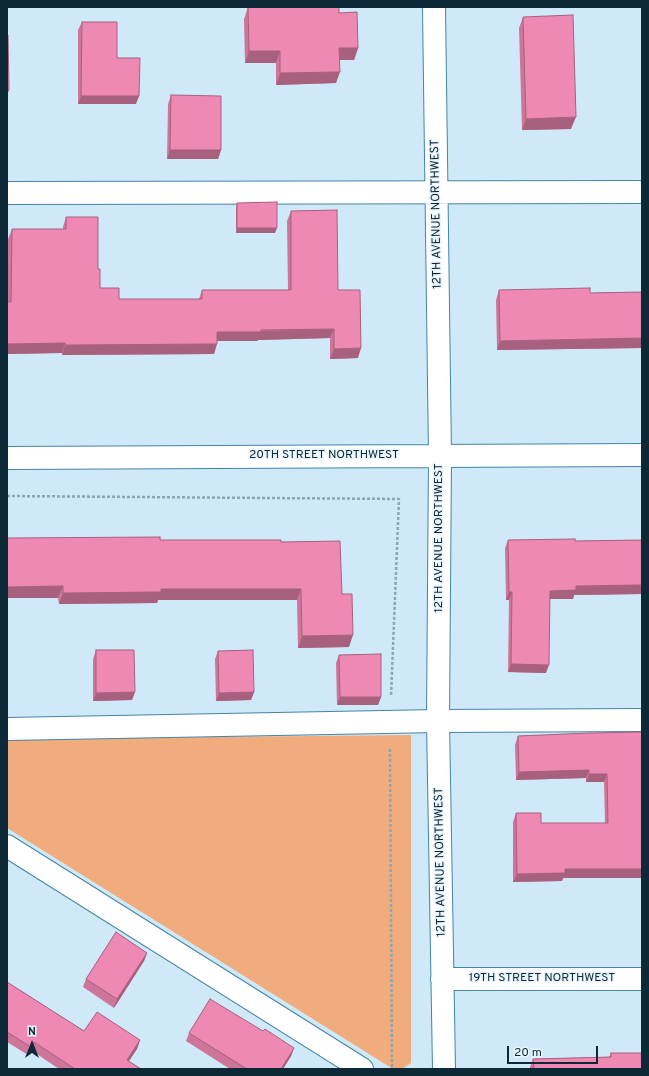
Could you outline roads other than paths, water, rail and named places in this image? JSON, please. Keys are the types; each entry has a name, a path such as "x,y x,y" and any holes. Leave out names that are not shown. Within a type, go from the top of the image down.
{"street":[{"name":"12TH AVENUE NORTHWEST","path":"434,7 440,456 438,721 444,1069"},
{"path":"7,193 642,192"},
{"name":"20TH STREET NORTHWEST","path":"7,458 642,455"},
{"path":"7,729 438,721 642,720"},
{"path":"7,846 362,1069"},
{"name":"19TH STREET NORTHWEST","path":"442,979 642,979"}]}
